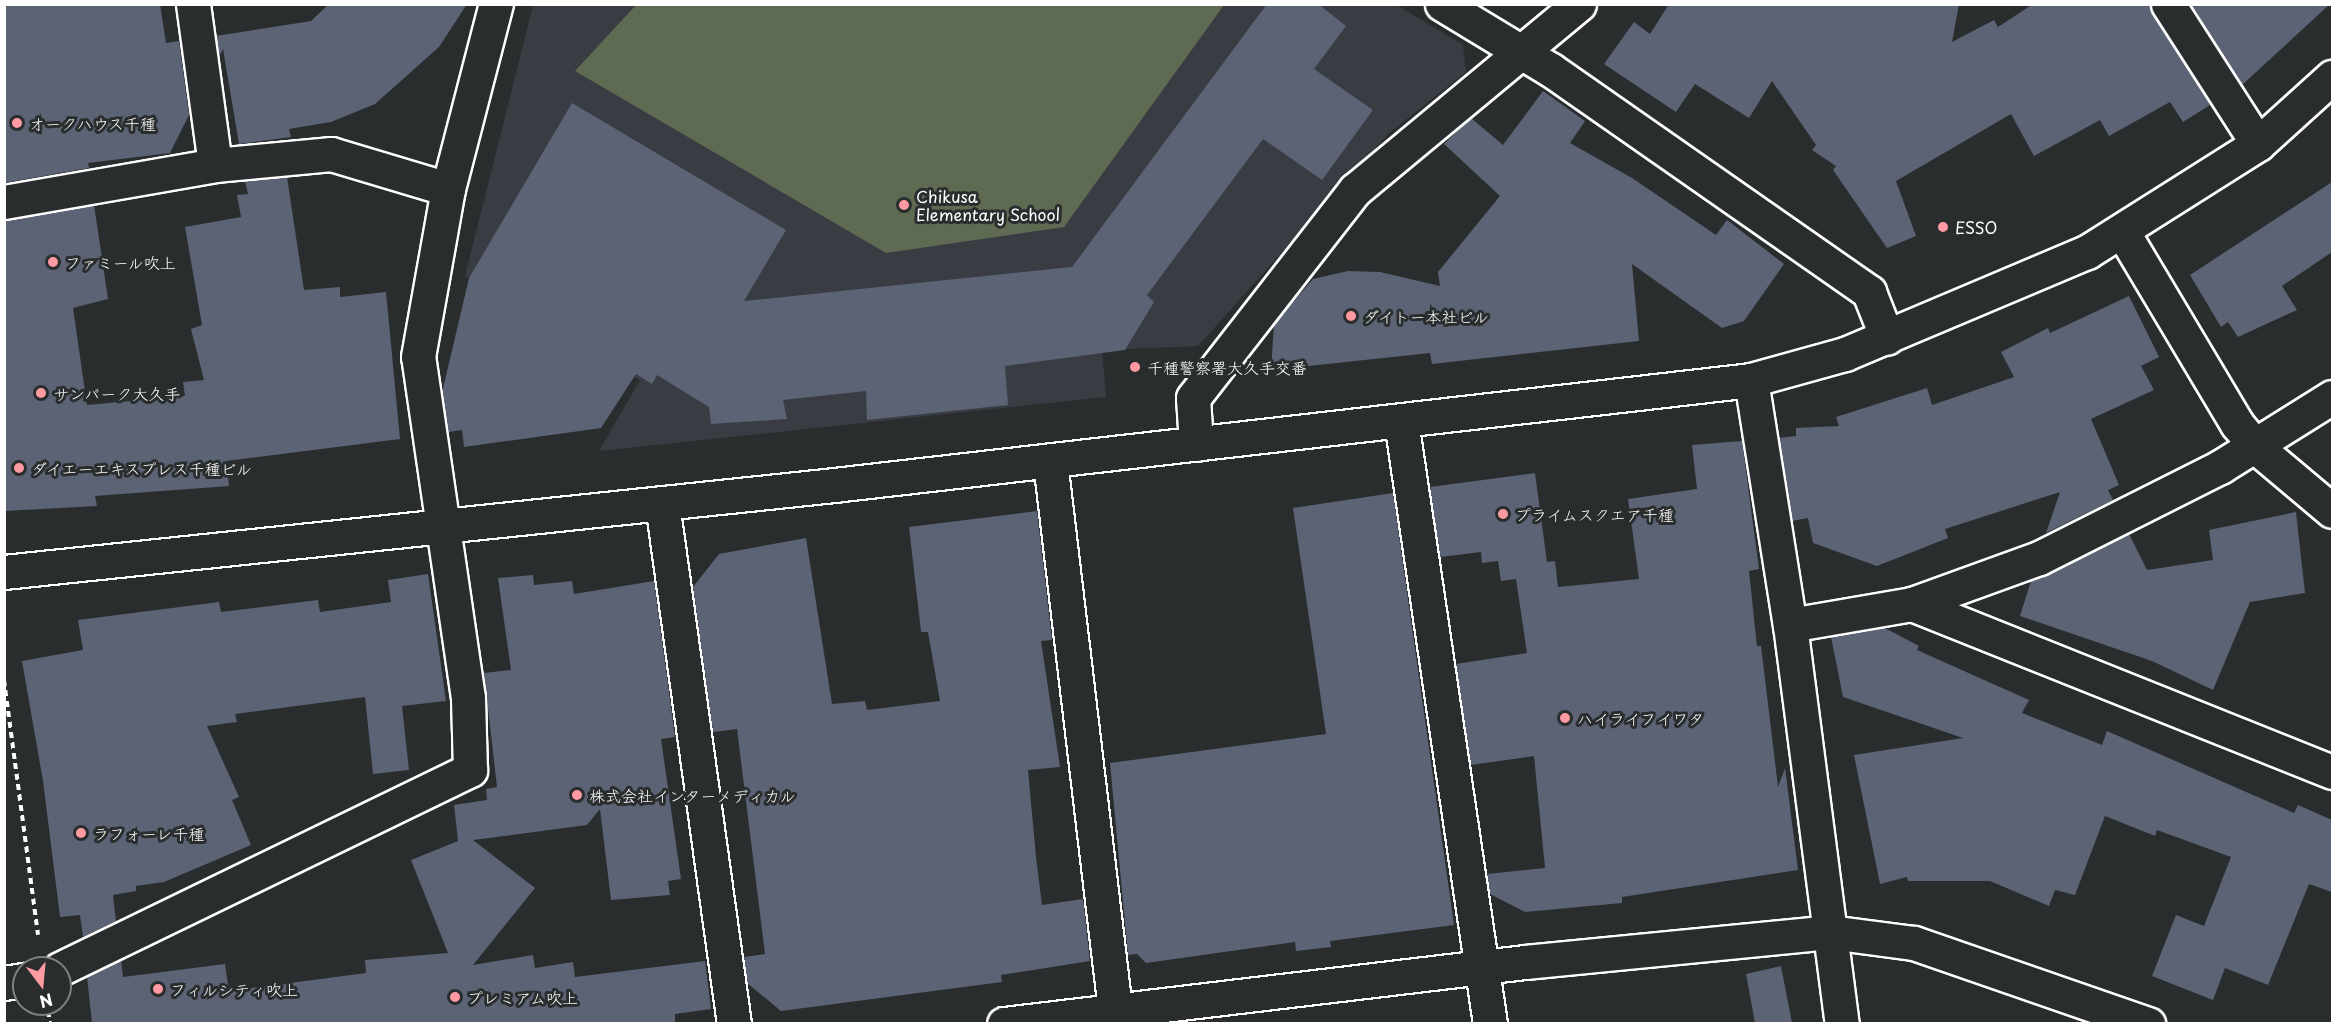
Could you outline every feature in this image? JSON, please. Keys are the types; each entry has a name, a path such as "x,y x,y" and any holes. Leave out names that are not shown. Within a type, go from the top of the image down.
{"street":[{"path":"193,4 215,165"},
{"path":"72,963 470,770 468,698 418,357 448,189 496,4"},
{"path":"1442,4 1522,50 1869,292 1887,338"},
{"path":"1196,444 1193,398 1355,190 1579,4"},
{"path":"2168,4 2258,144"},
{"path":"4,572 1050,461 1751,380 1845,354 1887,338 2087,252 2258,144 2332,77"},
{"path":"4,201 215,165 331,154 448,189"},
{"path":"2122,231 2237,424 2256,447 2332,511"},
{"path":"1751,380 1790,625 1842,1023"},
{"path":"1790,625 1912,604 2038,558 2256,447 2332,397"},
{"path":"1401,421 1416,502 1490,1023"},
{"path":"1050,461 1115,1010"},
{"path":"662,503 734,1023"},
{"path":"1912,604 2332,772"},
{"path":"1004,1023 1481,968 1830,932 1914,943 2148,1023"}],"path":[{"path":"4,680 39,943"}],"shaded area":[{"name":"Chikusa Elementary School","path":"1395,4 1463,45 1466,72 1388,134 1198,346 1102,350 1106,397 599,451 640,380 465,276 533,5"}],"green space":[{"path":"636,5 1224,5 1064,227 886,253 575,71"}],"building":[{"path":"4,4 160,4 166,43 179,41 189,115 170,153 88,163 89,168 4,183"},
{"path":"329,4 467,4 439,47 375,104 331,122 289,129 291,137 239,144 223,49 219,57 216,36 311,21"},
{"path":"1267,4 1318,4 1346,26 1314,69 1373,110 1322,180 1263,139 1147,295 1154,302 1125,350 1005,366 1008,405 867,420 866,391 783,400 787,419 711,424 709,407 657,375 652,384 636,374 601,428 464,447 462,430 448,432 442,393 469,278 572,103 786,230 744,301 1072,267"},
{"path":"1669,4 1959,4 1952,42 1994,20 1998,27 2033,4 2149,4 2210,105 2183,122 2170,102 2109,136 2100,120 2034,156 2011,114 1896,181 1916,236 1887,248 1833,170 1836,166 1812,150 1816,145 1772,81 1749,118 1695,84 1676,112 1604,64 1634,22 1650,34"},
{"path":"2191,4 2330,4 2242,85"},
{"path":"1543,91 1585,121 1570,143 1632,178 1716,235 1727,220 1784,264 1744,321 1722,328 1632,264 1639,341 1432,364 1430,353 1271,370 1274,324 1313,279 1348,271 1380,272 1440,286 1438,272 1500,196 1444,144 1471,118 1503,145"},
{"path":"287,177 304,290 340,287 340,297 386,292 400,439 226,461 229,486 95,496 97,506 4,511 4,220 94,205 108,299 73,308 87,405 185,396 183,382 204,380 191,329 202,325 185,227 241,217 237,195 248,194 245,181"},
{"path":"2332,182 2332,252 2282,286 2297,310 2238,337 2228,322 2221,327 2190,275"},
{"path":"2129,296 2159,357 2141,366 2154,390 2091,419 2119,485 2108,490 2113,500 2046,533 2060,492 1945,529 1948,538 1877,566 1813,543 1808,518 1792,521 1779,438 1796,436 1796,428 1839,426 1836,417 1927,388 1932,405 2014,377 2001,352 2048,328 2050,333"},
{"path":"1742,441 1759,569 1749,571 1757,646 1761,646 1778,787 1785,768 1798,870 1622,897 1622,903 1525,912 1490,894 1487,874 1545,868 1534,756 1471,765 1456,664 1527,653 1516,579 1501,581 1498,561 1482,563 1481,552 1440,557 1430,487 1535,473 1547,562 1555,561 1558,587 1639,579 1628,499 1697,489 1692,445"},
{"path":"1393,493 1454,925 1330,941 1331,947 1296,951 1295,942 1146,963 1137,954 1128,955 1110,763 1326,734 1293,508"},
{"path":"1037,511 1052,640 1041,641 1060,767 1028,770 1036,857 1042,905 1083,899 1090,961 1001,975 1002,982 781,1011 747,983 744,957 765,954 737,729 713,732 693,587 719,554 806,538 832,704 865,701 867,710 940,701 928,632 921,632 909,527"},
{"path":"2296,512 2305,593 2250,602 2213,690 2152,661 2020,616 2031,581 2129,534 2147,570 2213,560 2209,530"},
{"path":"428,574 446,701 402,706 409,770 373,774 365,697 235,714 237,722 207,726 239,797 232,800 251,845 164,882 136,886 136,891 113,895 116,921 83,937 80,915 60,917 43,781 22,661 83,650 78,620 219,602 221,612 318,600 320,612 391,602 388,580"},
{"path":"533,575 534,585 572,581 574,594 654,581 675,737 661,739 681,879 668,881 670,895 611,900 600,809 587,825 473,840 535,888 473,965 533,955 535,968 573,962 575,977 705,961 711,1009 675,1014 675,1023 92,1023 87,977 121,960 123,977 225,964 229,991 366,973 365,960 448,953 411,860 458,841 454,805 487,800 486,789 497,787 484,673 511,670 498,578"},
{"path":"1885,628 1919,646 1917,650 2029,700 2022,713 2102,745 2107,731 2294,813 2298,805 2332,820 2332,892 2309,884 2268,985 2225,968 2213,1000 2152,976 2176,915 2204,926 2231,857 2157,830 2155,836 2105,816 2075,895 2055,890 2049,906 1990,881 1908,881 1907,877 1880,884 1854,755 1963,738 1843,697 1831,637"},
{"path":"1781,966 1792,1023 1755,1023 1746,974"}],"place":[{"name":"オークハウス千種","path":"17,123"},
{"name":"Chikusa Elementary School","path":"904,205"},
{"name":"ESSO","path":"1943,227"},
{"name":"ファミール吹上","path":"53,262"},
{"name":"ダイトー本社ビル","path":"1351,316"},
{"name":"千種警察署大久手交番","path":"1135,367"},
{"name":"サンパーク大久手","path":"41,393"},
{"name":"ダイエーエキスプレス千種ビル","path":"19,468"},
{"name":"プライムスクエア千種","path":"1503,514"},
{"name":"ハイライフイワタ","path":"1565,718"},
{"name":"株式会社インターメディカル","path":"577,795"},
{"name":"ラフォーレ千種","path":"81,833"},
{"name":"フィルシティ吹上","path":"158,989"},
{"name":"プレミアム吹上","path":"455,997"}]}
